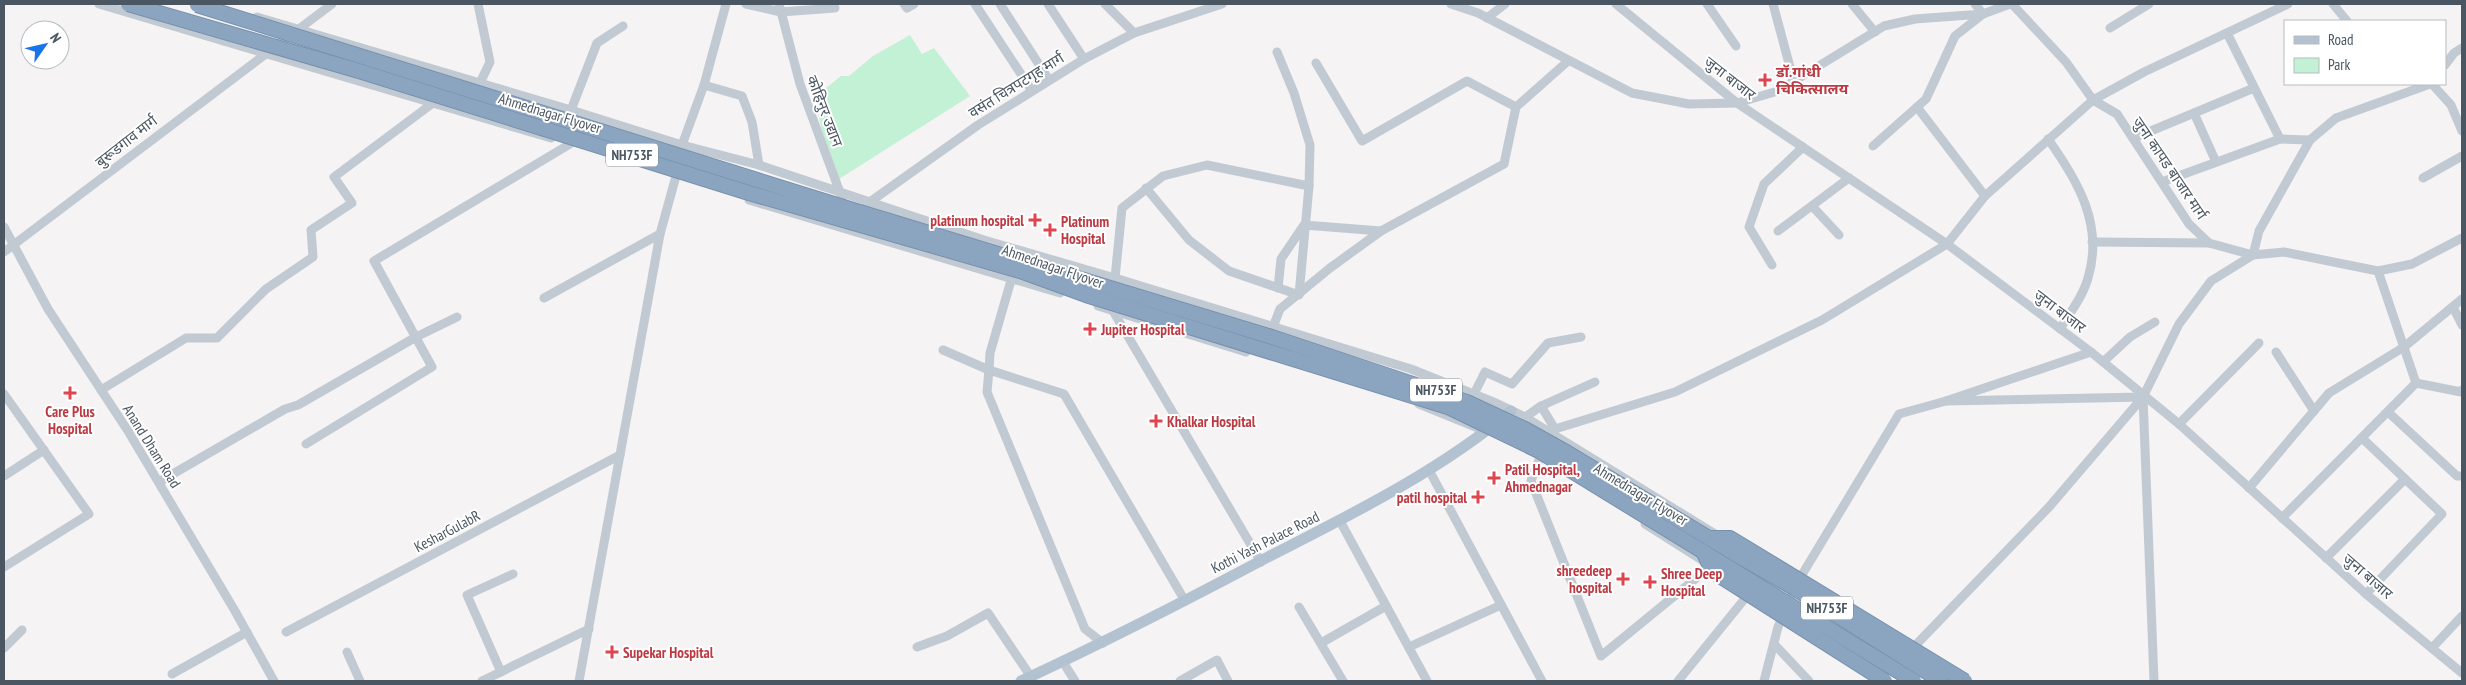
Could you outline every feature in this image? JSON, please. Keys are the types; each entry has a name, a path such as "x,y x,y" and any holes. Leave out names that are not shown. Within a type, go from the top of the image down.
{"highway":[{"name":"Ahmednagar Flyover","path":"128,4 359,71 749,193 1020,270 1086,295 1448,407 1539,451 1914,681"},
{"name":"Ahmednagar Flyover","path":"198,5 853,210 1108,288 1137,295 1423,385 1486,410 1525,429 1794,588 1941,681"},
{"path":"1711,538 1730,538 1965,681"},
{"path":"1703,550 1712,571 1885,681"}],"main road":[{"name":"Kothi Yash Palace Road","path":"1026,679 1103,643 1340,521 1429,470 1486,432 1511,411"}],"street":[{"path":"99,4 266,52 834,225 1012,277 1113,311 1406,399 1500,437 1539,457 1895,681"},
{"path":"214,4 682,145 759,165 843,195 868,201 984,240 1115,278 1411,369 1474,394 1553,431 1955,681"},
{"name":"बुरूडगाव मार्ग","path":"4,252 297,28 332,4"},
{"path":"478,4 490,62 480,83"},
{"path":"682,145 704,85 726,4"},
{"path":"746,4 780,8 835,8"},
{"path":"904,4 907,8 914,4"},
{"path":"975,4 1032,91"},
{"path":"1000,4 1049,80"},
{"path":"1048,4 1084,59"},
{"path":"1105,4 1134,33"},
{"name":"वसंत चित्रपटगृह मार्ग","path":"868,201 978,126 1084,59 1134,33 1199,7 1222,4"},
{"path":"1451,4 1487,18 1632,94 1689,104 1737,103 1778,91 1884,26 1915,19 1983,14 2011,4"},
{"path":"1487,18 1505,4"},
{"name":"जुना बाजार","path":"1616,4 1737,103 1947,244 2092,352 2179,424 2366,594 2462,673"},
{"path":"1707,4 1736,46"},
{"path":"1774,4 1794,82"},
{"path":"1852,4 1874,32"},
{"path":"1975,4 1983,14"},
{"name":"जुना कापड बाजार मार्ग","path":"2011,4 2066,62 2093,100 2117,114 2189,224 2209,243 2253,255 2284,252 2378,271 2412,264 2462,238"},
{"path":"2110,28 2149,4"},
{"path":"1711,566 1601,656 1531,481 1539,457 1553,431 1675,392 1822,320 1947,244 1985,196 2093,100 2144,72 2288,4"},
{"path":"2332,4 2346,20"},
{"name":"कोहिनुर उद्यान","path":"780,8 800,84 843,195"},
{"path":"1873,146 1926,99 1955,36 1983,14"},
{"path":"571,110 597,43 623,26"},
{"path":"2227,33 2280,139"},
{"path":"2446,65 2454,53 2462,48"},
{"path":"1277,52 1294,93 1310,145 1309,186 1299,295"},
{"path":"1272,327 1280,309 1330,268 1381,231 1504,164 1516,107 1568,61"},
{"path":"1316,63 1362,141 1467,81 1516,107"},
{"path":"704,85 742,96 752,122 759,165"},
{"path":"1908,652 2048,508 2143,396 2179,324 2211,281 2253,255 2259,231 2310,140 2336,118 2428,85"},
{"path":"2432,85 2451,105 2462,130"},
{"path":"2134,138 2254,88"},
{"path":"101,390 186,338 217,338 266,289 313,257 311,230 352,203 334,177 432,103"},
{"path":"1917,107 1985,196"},
{"path":"2194,113 2216,162"},
{"path":"2048,139 2072,173 2082,192 2092,242 2088,279 2060,329"},
{"path":"2162,182 2280,139 2310,140"},
{"path":"306,444 432,367 374,261 570,144"},
{"path":"1772,265 1749,227 1764,184 1803,147"},
{"path":"2423,178 2462,156"},
{"path":"1115,278 1122,208 1163,176 1207,165 1309,186"},
{"path":"579,681 660,234 676,176"},
{"path":"1778,231 1849,178"},
{"path":"1146,188 1189,240 1229,271 1299,295"},
{"path":"834,225 843,195"},
{"path":"858,232 868,201"},
{"path":"1812,206 1839,235"},
{"path":"1304,225 1381,231"},
{"path":"1278,288 1281,259 1304,225"},
{"name":"Anand Dham Road","path":"4,227 48,309 159,482 274,681"},
{"path":"544,298 660,234"},
{"path":"2092,242 2209,243"},
{"path":"2378,271 2416,383"},
{"path":"1012,277 990,353 987,392 1084,629 1103,643"},
{"path":"2249,488 2329,393 2404,347 2462,299"},
{"path":"2453,307 2462,325"},
{"path":"1113,311 1261,562"},
{"path":"159,482 416,337 457,317"},
{"path":"2102,362 2130,337 2155,322"},
{"path":"1474,394 1485,372 1512,384 1548,343 1581,337"},
{"path":"2179,424 2260,343"},
{"path":"943,350 989,370 1064,394 1185,600"},
{"path":"1764,681 1775,645 1778,627 1797,583 1899,414 1946,401 2092,352"},
{"path":"2276,352 2314,411"},
{"path":"1500,437 1541,406 1595,382"},
{"path":"2416,383 2460,392 2462,390"},
{"path":"2282,518 2416,383"},
{"path":"4,394 90,514 4,567"},
{"path":"1946,401 2143,396"},
{"path":"2143,396 2154,681"},
{"path":"1541,406 1553,431"},
{"path":"2388,412 2457,476 2462,476"},
{"path":"2362,438 2442,514 2366,594"},
{"path":"4,476 44,450"},
{"name":"KesharGulabR","path":"286,632 620,455"},
{"path":"1429,470 1542,681"},
{"path":"2326,558 2405,479"},
{"path":"1340,521 1427,681"},
{"path":"500,672 467,596 513,574"},
{"path":"1678,681 1751,591"},
{"path":"1409,647 1501,605"},
{"path":"1321,643 1386,606"},
{"path":"1299,607 1343,681"},
{"path":"917,647 947,636 954,630 988,613 1026,679"},
{"path":"2432,648 2462,616"},
{"path":"482,681 589,629"},
{"path":"4,648 22,630"},
{"path":"172,674 247,632"},
{"path":"1775,645 1809,681"},
{"path":"347,652 360,681"},
{"path":"1180,681 1217,660 1228,681"},
{"path":"1063,662 1075,681"}],"green space":[{"path":"910,35 922,54 934,48 970,96 839,179 822,131 815,97 841,76 849,76 873,56"}],"place":[{"name":"डॉ.गांधी चिकित्सालय","path":"1765,80"},
{"name":"platinum hospital","path":"1035,220"},
{"name":"Platinum Hospital","path":"1050,230"},
{"name":"Jupiter Hospital","path":"1090,329"},
{"name":"Care Plus Hospital","path":"70,393"},
{"name":"Khalkar Hospital","path":"1156,421"},
{"name":"Patil Hospital, Ahmednagar","path":"1494,478"},
{"name":"patil hospital","path":"1478,497"},
{"name":"shreedeep hospital","path":"1623,579"},
{"name":"Shree Deep Hospital","path":"1650,582"},
{"name":"Supekar Hospital","path":"612,652"}]}
